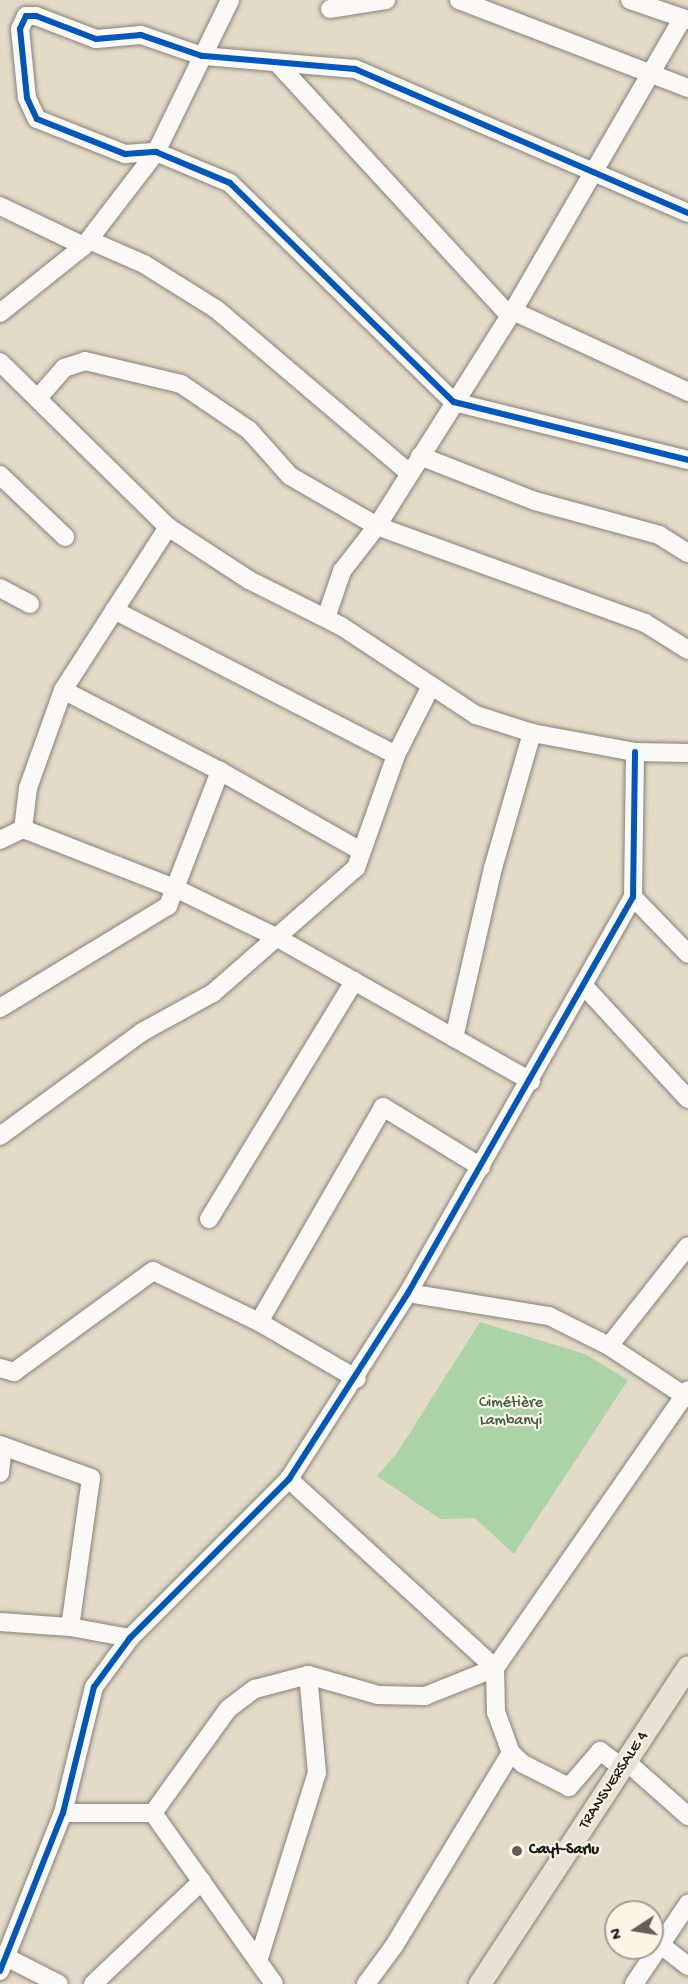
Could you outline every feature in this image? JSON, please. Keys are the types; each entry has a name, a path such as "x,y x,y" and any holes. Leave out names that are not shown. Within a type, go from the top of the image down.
{"main road":[{"name":"TRANSVERSALE 4","path":"480,1984 626,1766 687,1670"}],"street":[{"path":"0,313 86,243 156,152 230,0"},
{"path":"330,9 386,0"},
{"path":"459,0 688,88"},
{"path":"326,618 342,571 376,526 408,472 511,313 651,73 685,20 630,0"},
{"path":"688,213 355,69 279,65 202,56 141,35 96,39 26,16 20,29 27,98 37,119 125,154 156,152 230,183 454,402 688,460"},
{"path":"279,65 511,313 688,392"},
{"path":"0,206 86,243 144,264 216,309 408,472"},
{"path":"38,398 64,368 85,361 181,384 249,430 290,476 376,526 645,623 688,650"},
{"path":"0,362 168,527 249,580 326,618 430,688 476,715 532,733 635,752 688,753"},
{"path":"420,456 535,501 659,536 688,553"},
{"path":"0,475 65,537"},
{"path":"23,829 28,788 63,690 168,527"},
{"path":"0,588 30,604"},
{"path":"114,610 396,755"},
{"path":"0,1136 142,1032 213,993 356,868 396,755 430,688"},
{"path":"63,690 220,771 362,851"},
{"path":"454,1038 493,868 532,733"},
{"path":"59,1984 3,1964 63,1814 94,1687 130,1638 289,1479 357,1379 531,1081 633,897 635,752"},
{"path":"0,1008 168,906 177,888 220,771"},
{"path":"0,840 23,829 177,888 276,937 531,1081"},
{"path":"633,897 688,954"},
{"path":"209,1219 354,981"},
{"path":"585,987 688,1099"},
{"path":"259,1322 382,1107 481,1167"},
{"path":"609,1346 688,1245"},
{"path":"0,1368 14,1372 153,1271 259,1322 357,1379"},
{"path":"153,1813 228,1709 255,1689 308,1675 378,1695 424,1696 495,1668 687,1394 609,1346 549,1316 408,1293"},
{"path":"0,1473 1,1446 91,1478 70,1627"},
{"path":"289,1479 495,1668 496,1712 511,1753 569,1787 600,1751 626,1766 688,1816"},
{"path":"0,1622 70,1627 130,1638"},
{"path":"258,1961 317,1773 308,1675"},
{"path":"366,1984 394,1946 511,1753"},
{"path":"63,1814 153,1813"},
{"path":"153,1813 274,1984"},
{"path":"93,1984 202,1881"},
{"path":"664,1940 688,1904"},
{"path":"664,1947 688,1966"},
{"path":"634,1984 651,1960"}],"green space":[{"name":"Cimétière Lambanyi","path":"480,1322 585,1354 628,1380 514,1554 475,1518 440,1519 377,1476 397,1453"}],"cycle path":[{"path":"688,213 355,69 202,56 141,35 96,39 36,16 26,16 20,29 27,98 37,119 125,154 156,152 230,183 454,402 688,460"},
{"path":"0,1971 63,1813 94,1687 130,1638 289,1479 408,1293 633,897 635,752"}],"place":[{"name":"Cayt-Sarlu","path":"517,1851"}]}
